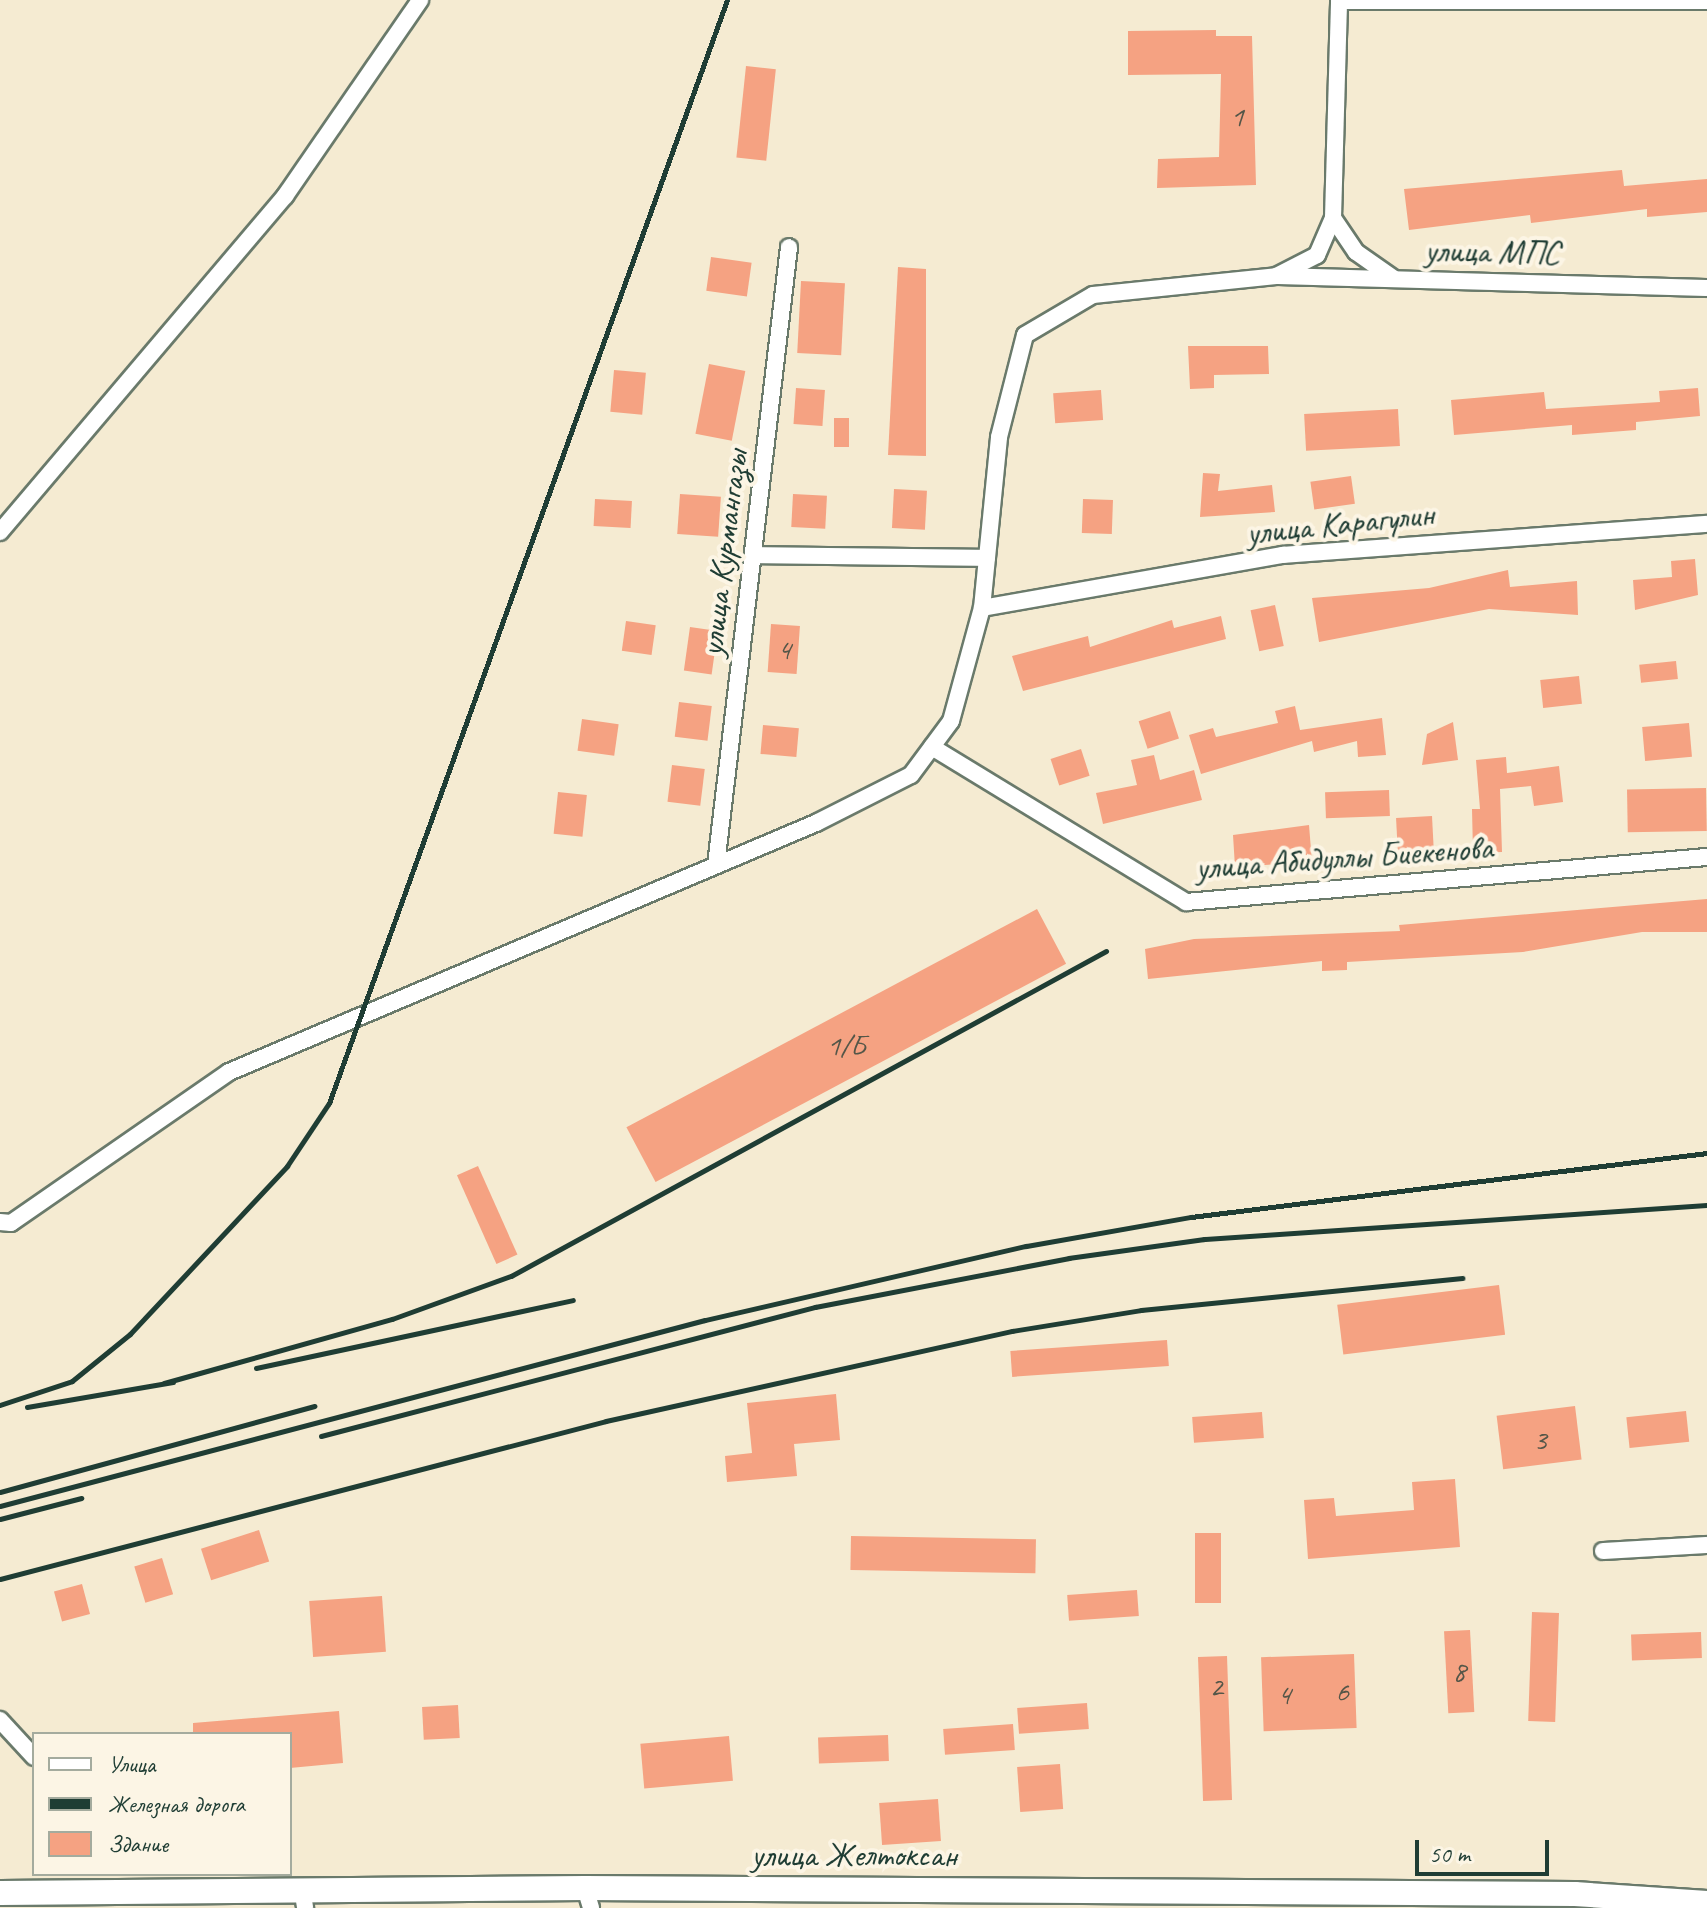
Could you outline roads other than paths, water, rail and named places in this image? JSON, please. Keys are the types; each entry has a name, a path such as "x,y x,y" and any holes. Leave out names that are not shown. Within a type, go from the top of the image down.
{"main road":[{"name":"улица Желтоксан","path":"0,1893 98,1882 304,1898 1575,1894 1707,1903"}],"street":[{"path":"0,532 285,196 420,0"},
{"path":"0,1222 11,1223 229,1072 716,865 911,775 951,721 982,608 999,437 1025,335 1093,295 1276,276 1317,255 1333,218 1339,0 1707,1"},
{"path":"1333,218 1356,252 1394,279"},
{"name":"улица Курмангазы","path":"716,865 789,247"},
{"name":"улица МПС","path":"1276,276 1707,288"},
{"name":"улица Карагулин","path":"982,608 1283,555 1707,524"},
{"path":"753,555 987,558"},
{"name":"улица Абидуллы Биекенова","path":"932,747 1186,902 1707,857"},
{"path":"1603,1551 1707,1545"},
{"path":"0,1720 32,1755"}],"railway":[{"path":"0,1405 72,1381 130,1334 287,1166 329,1103 727,0"},
{"path":"164,1383 392,1319 511,1276 1106,951"},
{"path":"0,1506 705,1320 1026,1246 1191,1217 1707,1153"},
{"path":"321,1436 815,1307 1069,1258 1204,1239 1707,1205"},
{"path":"0,1579 606,1421 1012,1331 1141,1310 1462,1278"},
{"path":"256,1368 573,1300"},
{"path":"27,1407 173,1382"},
{"path":"0,1492 314,1406"},
{"path":"0,1519 81,1498"}]}
